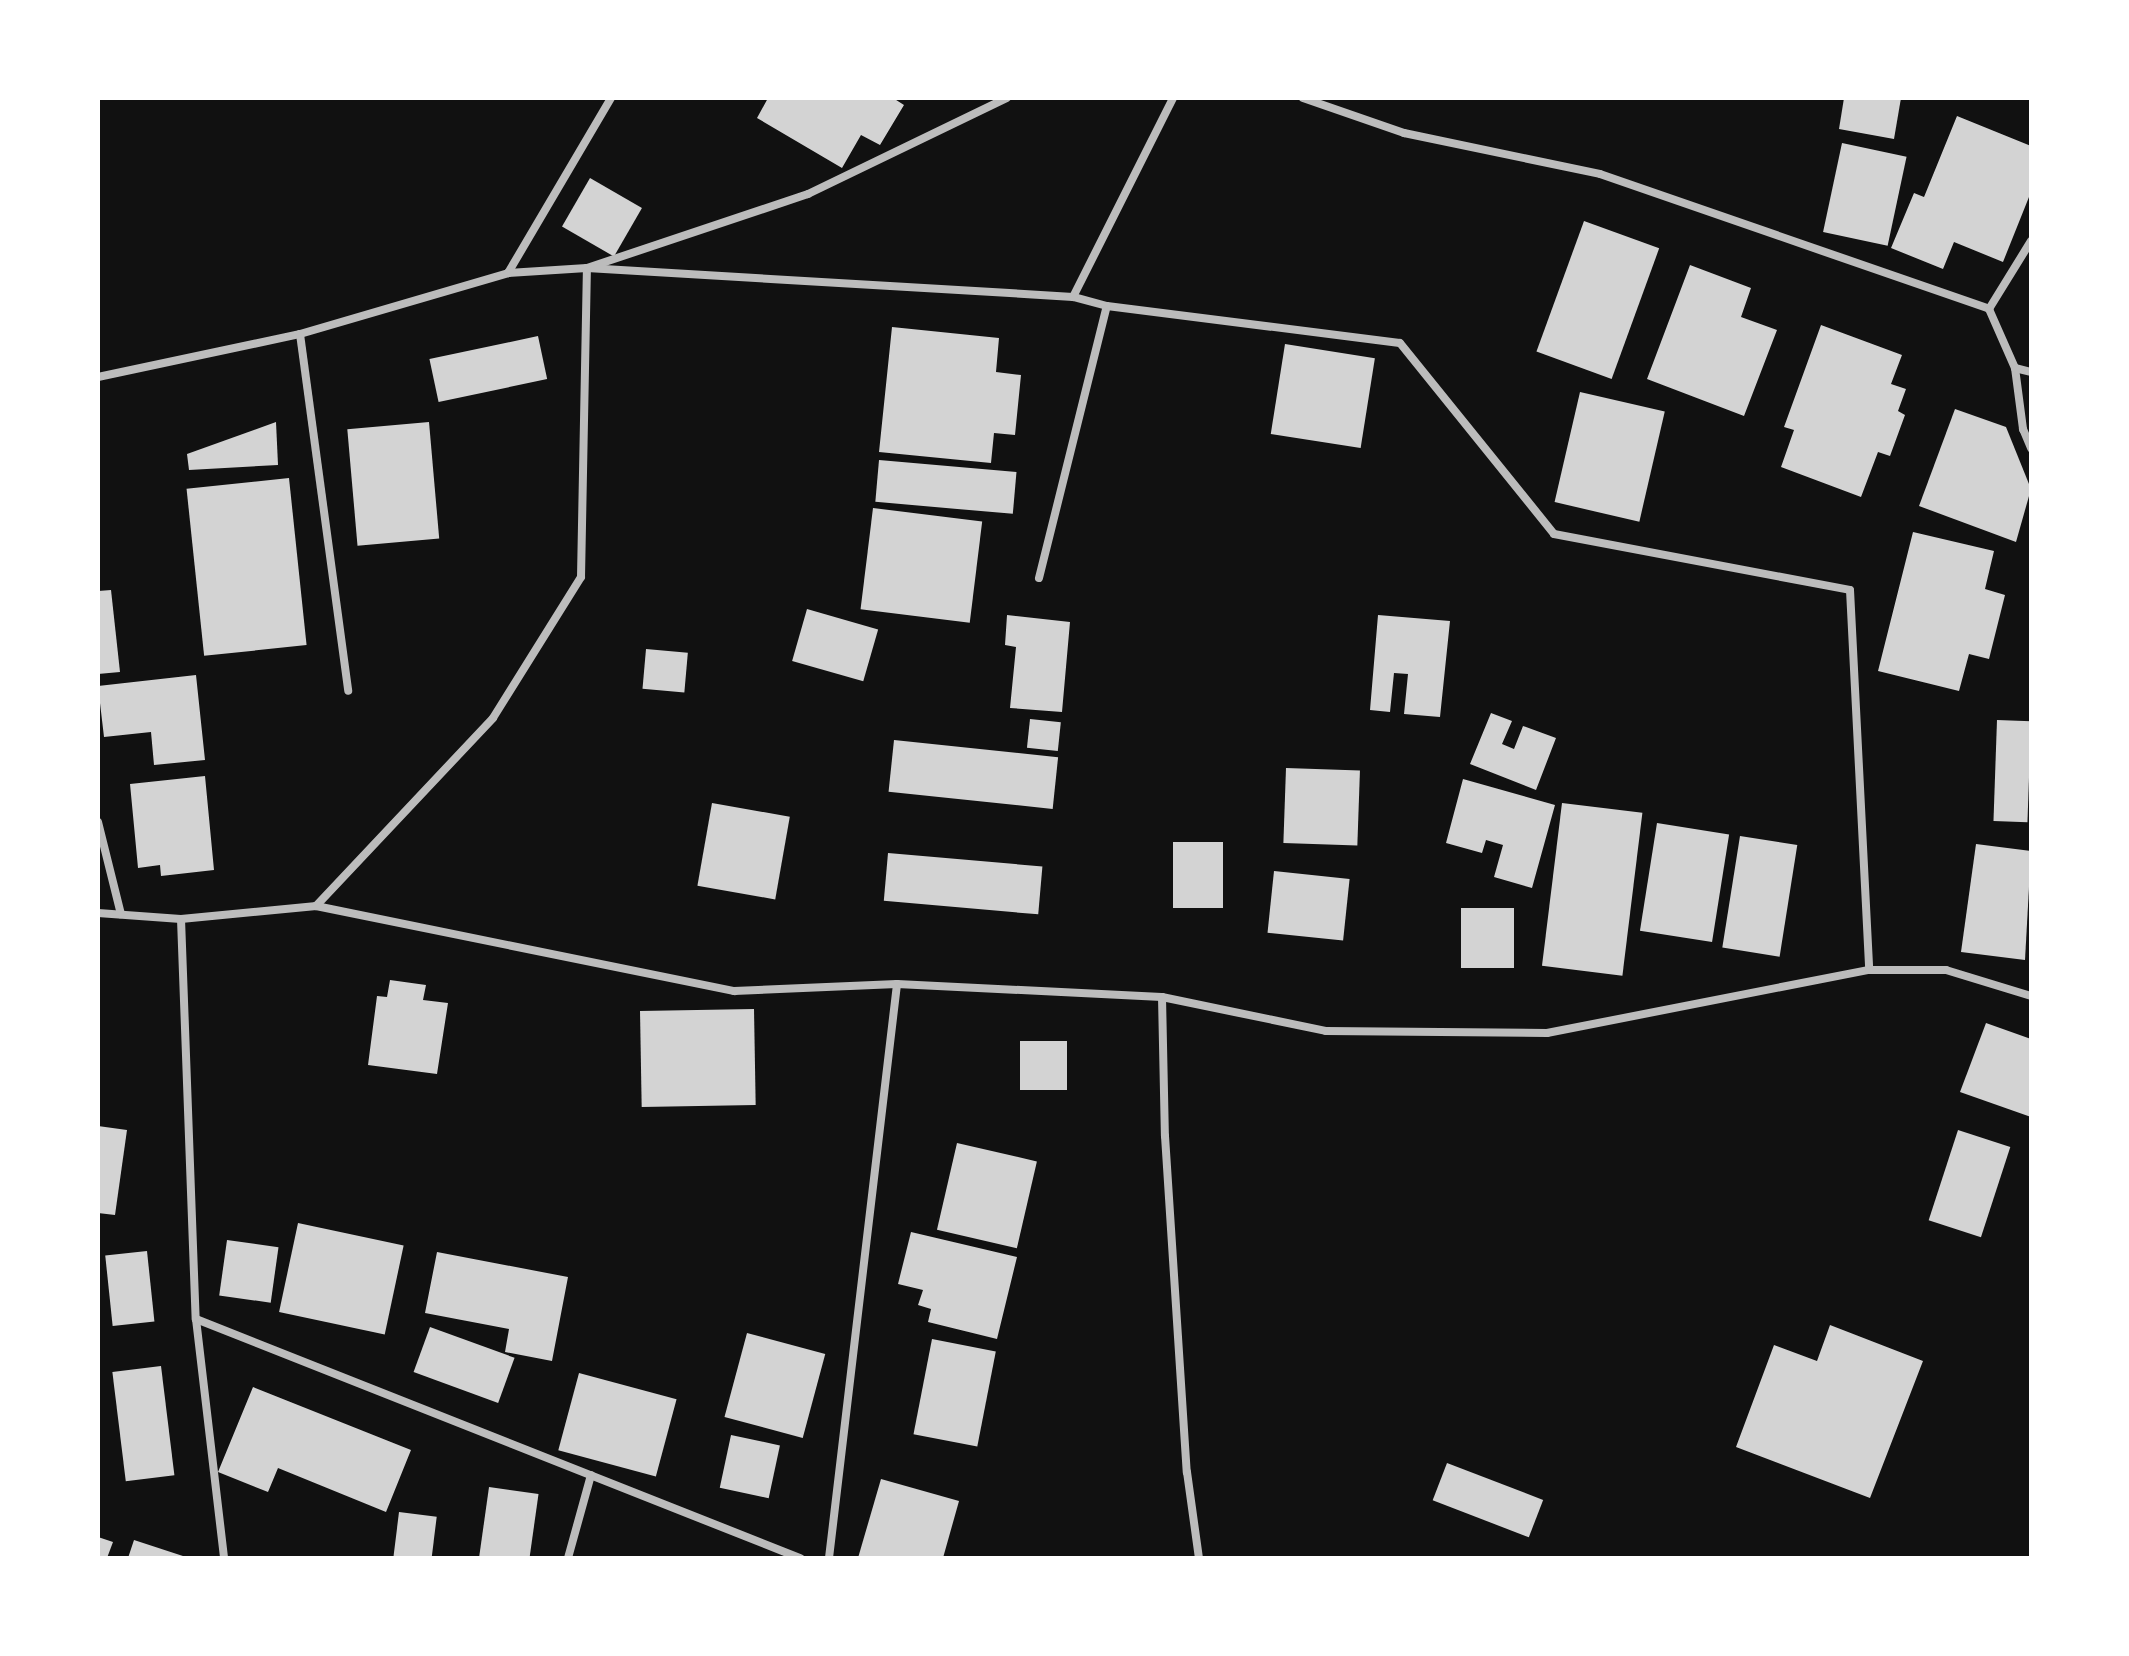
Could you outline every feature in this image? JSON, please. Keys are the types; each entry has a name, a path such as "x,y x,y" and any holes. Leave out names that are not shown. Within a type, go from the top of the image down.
{"street":[{"path":"508,273 611,98"},
{"path":"587,268 808,194 1007,98"},
{"path":"1073,297 1173,98"},
{"path":"1303,98 1404,133 1600,174 1989,309 2015,368 2023,429 2031,448"},
{"path":"1989,309 2031,241"},
{"path":"316,906 493,718 581,577 587,268"},
{"path":"98,377 300,334 508,273 587,268 1073,297 1107,306 1400,343 1554,534 1850,590 1869,970"},
{"path":"1039,578 1107,306"},
{"path":"300,334 348,691"},
{"path":"2015,368 2031,372"},
{"path":"98,822 121,914"},
{"path":"98,913 181,919 316,906 734,991 897,984 1162,997 1326,1031 1547,1033 1869,970 1946,970 2031,996"},
{"path":"181,919 196,1319 224,1558"},
{"path":"829,1558 897,984"},
{"path":"1162,997 1165,1136 1187,1472 1199,1558"},
{"path":"196,1319 800,1558"},
{"path":"568,1558 591,1475"}],"building":[{"path":"768,98 893,98 904,105 880,145 861,135 842,168 757,118"},
{"path":"1844,98 1901,98 1894,139 1839,129"},
{"path":"1957,116 2031,146 2031,192 2003,262 1954,242 1943,269 1891,248 1914,193 1924,197"},
{"path":"1842,143 1907,157 1888,246 1823,232"},
{"path":"590,178 642,208 614,256 562,226"},
{"path":"1584,221 1659,248 1612,379 1536,352"},
{"path":"1690,265 1751,288 1741,317 1777,330 1744,416 1647,379"},
{"path":"1821,325 1902,355 1891,384 1906,389 1898,411 1905,415 1890,456 1878,452 1861,497 1781,467 1794,430 1784,427"},
{"path":"892,327 999,338 996,372 1021,375 1015,435 994,433 991,463 879,452"},
{"path":"538,336 547,379 439,402 429,359"},
{"path":"1285,344 1375,358 1361,448 1271,434"},
{"path":"1580,392 1665,412 1639,522 1555,502"},
{"path":"1955,409 2006,427 2031,489 2016,542 1919,506"},
{"path":"276,422 278,465 189,470 187,454"},
{"path":"429,422 439,539 358,546 347,429"},
{"path":"879,460 1016,472 1013,514 875,502"},
{"path":"289,478 307,645 204,656 187,489"},
{"path":"873,508 982,521 970,623 861,609"},
{"path":"1913,532 1994,551 1985,589 2005,595 1989,659 1969,654 1959,691 1878,671"},
{"path":"111,590 120,672 98,674 98,591"},
{"path":"807,609 878,629 863,681 792,661"},
{"path":"1007,615 1070,622 1062,712 1010,708 1016,647 1005,645"},
{"path":"1378,615 1450,621 1440,717 1404,714 1408,674 1394,673 1390,712 1370,710"},
{"path":"646,649 688,653 684,693 643,689"},
{"path":"196,675 205,760 154,765 151,732 104,737 98,686"},
{"path":"1491,713 1512,721 1502,744 1514,749 1523,726 1556,738 1536,790 1470,764"},
{"path":"1030,719 1061,722 1058,751 1027,748"},
{"path":"1997,720 2031,721 2027,822 1993,821"},
{"path":"894,740 1058,757 1053,809 889,792"},
{"path":"1286,768 1360,771 1357,846 1283,843"},
{"path":"205,776 214,870 161,876 160,865 138,868 130,784"},
{"path":"1463,779 1555,805 1532,888 1494,877 1503,845 1486,840 1482,853 1446,843"},
{"path":"712,803 790,817 775,899 697,886"},
{"path":"1562,803 1642,813 1622,976 1542,966"},
{"path":"1657,823 1729,834 1712,942 1640,931"},
{"path":"1740,836 1797,845 1780,957 1722,948"},
{"path":"1173,842 1223,842 1223,908 1173,908"},
{"path":"1976,844 2031,851 2025,960 1961,952"},
{"path":"888,853 1042,867 1038,914 884,901"},
{"path":"1274,871 1350,879 1343,941 1268,933"},
{"path":"1461,908 1514,908 1514,968 1461,968"},
{"path":"390,980 426,985 423,1000 448,1003 437,1074 368,1065 377,996 387,997"},
{"path":"754,1009 756,1105 642,1107 640,1011"},
{"path":"1986,1023 2031,1039 2031,1117 1960,1092"},
{"path":"1020,1041 1067,1041 1067,1090 1020,1090"},
{"path":"98,1126 127,1130 115,1215 98,1213"},
{"path":"1958,1130 2010,1147 1981,1237 1929,1220"},
{"path":"957,1143 1037,1161 1017,1248 937,1230"},
{"path":"298,1223 404,1245 385,1334 279,1312"},
{"path":"911,1232 1017,1257 997,1339 928,1322 931,1309 918,1305 923,1290 898,1284"},
{"path":"227,1240 278,1247 271,1303 219,1295"},
{"path":"147,1251 154,1322 113,1326 105,1255"},
{"path":"437,1252 568,1277 552,1361 505,1352 509,1329 425,1313"},
{"path":"1830,1325 1923,1361 1870,1498 1736,1447 1774,1345 1817,1361"},
{"path":"430,1327 515,1358 498,1403 414,1372"},
{"path":"747,1333 825,1354 803,1438 724,1417"},
{"path":"932,1339 996,1351 977,1447 913,1434"},
{"path":"161,1366 174,1475 126,1481 112,1372"},
{"path":"579,1373 677,1399 656,1476 558,1450"},
{"path":"253,1387 411,1450 386,1512 278,1468 268,1492 218,1472"},
{"path":"731,1435 780,1445 769,1498 720,1488"},
{"path":"1447,1463 1543,1500 1529,1537 1433,1500"},
{"path":"881,1479 959,1501 943,1558 858,1558"},
{"path":"489,1487 539,1494 530,1558 479,1558"},
{"path":"399,1512 437,1517 432,1558 393,1558"},
{"path":"98,1537 113,1542 107,1558 98,1558"},
{"path":"134,1540 186,1557 186,1558 128,1558"}]}
